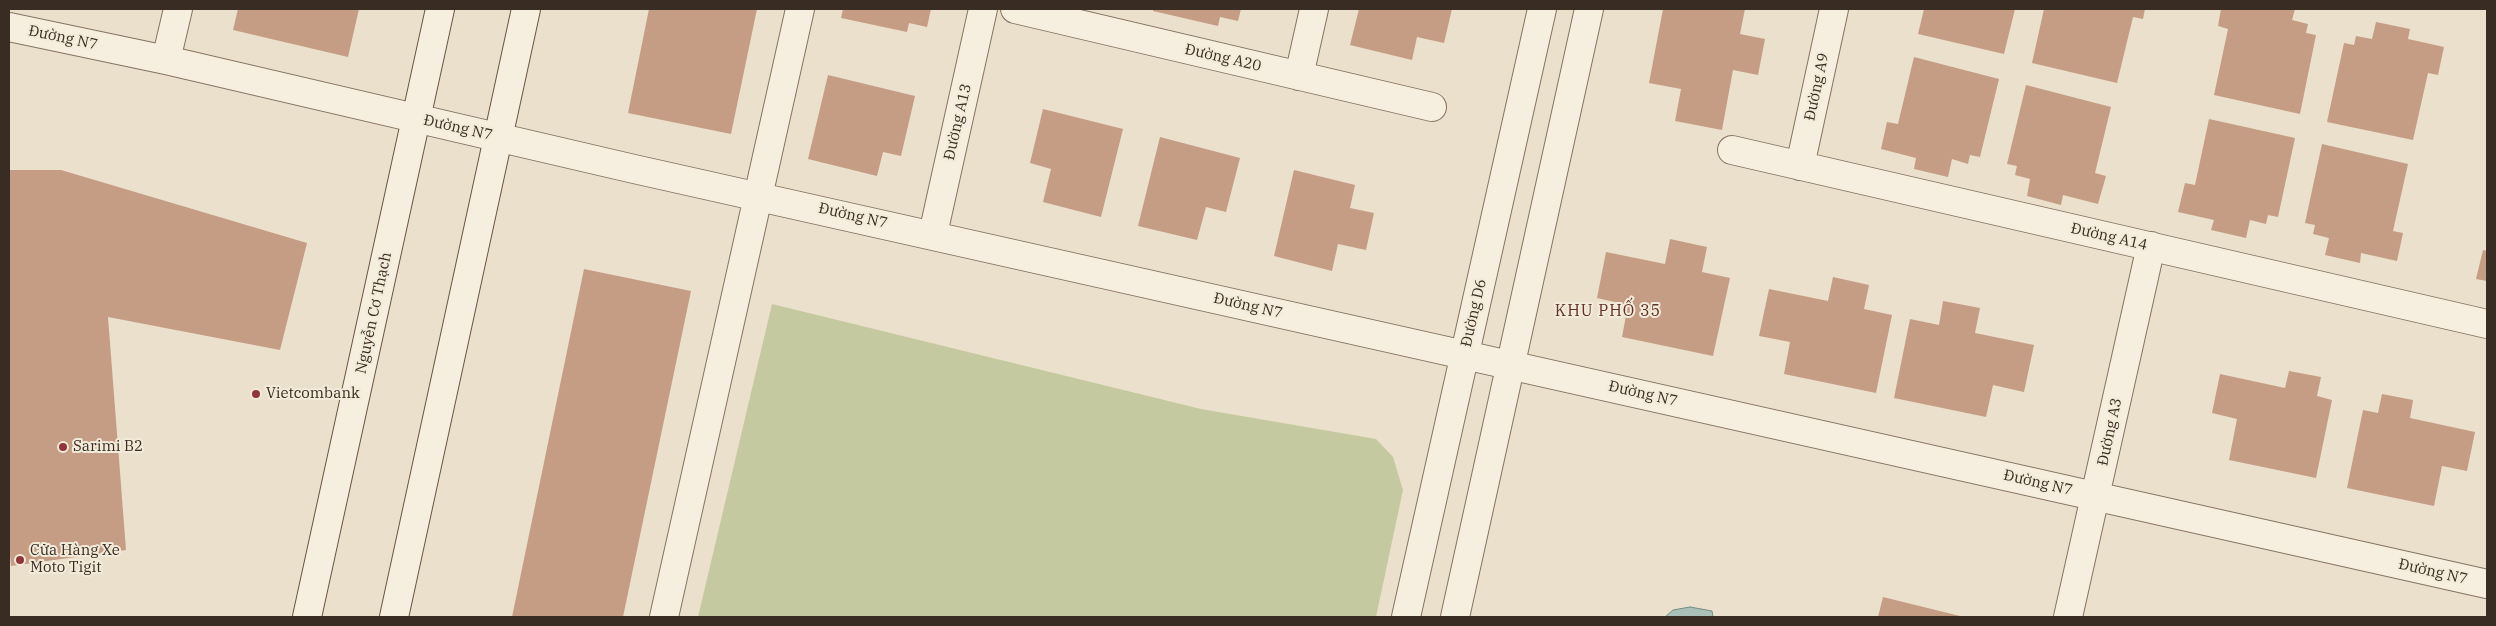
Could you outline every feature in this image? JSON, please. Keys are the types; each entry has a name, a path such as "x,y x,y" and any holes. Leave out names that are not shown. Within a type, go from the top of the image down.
{"street":[{"path":"166,60 178,9"},
{"name":"Nguyễn Cơ Thạch","path":"307,617 440,9"},
{"path":"394,617 526,9"},
{"path":"664,617 800,9"},
{"name":"Đường A13","path":"933,234 983,9"},
{"name":"Đường A20","path":"1014,9 1432,107"},
{"path":"1299,76 1314,9"},
{"name":"Đường D6","path":"1406,617 1542,9"},
{"path":"1455,617 1589,9"},
{"name":"Đường A9","path":"1800,166 1834,9"},
{"name":"Đường N7","path":"9,27 166,60 759,196 2487,584"},
{"name":"Đường A14","path":"1732,150 2487,324"},
{"name":"Đường A3","path":"2068,617 2151,246"}],"green space":[{"path":"772,304 1201,409 1376,439 1393,457 1403,490 1376,617 698,617"}],"water":[{"path":"1690,607 1712,611 1713,617 1665,617 1673,610"}],"building":[{"path":"238,9 359,9 348,57 233,30"},
{"path":"649,9 757,9 731,134 628,113"},
{"path":"843,9 931,9 927,27 909,23 907,32 841,18"},
{"path":"1153,9 1241,9 1238,21 1220,17 1218,26 1153,11"},
{"path":"1359,9 1452,9 1444,43 1417,37 1412,60 1350,45"},
{"path":"1663,9 1745,9 1740,34 1765,39 1758,75 1733,70 1722,130 1675,121 1681,89 1649,83"},
{"path":"1924,9 2015,9 2004,54 1918,34"},
{"path":"2044,9 2145,9 2143,19 2133,17 2117,83 2032,63"},
{"path":"2221,9 2295,9 2292,20 2308,24 2306,33 2316,35 2300,114 2214,95 2228,29 2218,26"},
{"path":"2376,22 2410,29 2408,39 2444,47 2438,75 2428,73 2413,140 2327,122 2344,43 2354,45 2356,36 2372,39"},
{"path":"1914,57 1999,79 1980,157 1970,155 1968,164 1952,159 1948,177 1914,169 1916,158 1881,149 1887,122 1898,124"},
{"path":"828,75 915,96 901,156 883,152 877,176 808,159"},
{"path":"2026,85 2111,107 2095,173 2106,176 2098,204 2063,195 2061,205 2027,196 2030,179 2015,175 2017,166 2007,164"},
{"path":"1043,109 1123,129 1101,217 1043,202 1051,169 1030,163"},
{"path":"2209,119 2295,138 2278,217 2268,215 2266,224 2250,220 2246,238 2211,230 2214,220 2178,212 2185,183 2195,185"},
{"path":"1160,137 1240,158 1226,212 1206,207 1197,240 1138,226"},
{"path":"2322,144 2408,164 2393,231 2403,233 2397,261 2361,253 2360,263 2325,255 2329,238 2313,234 2315,225 2305,223"},
{"name":"Sarimi B2","path":"9,170 61,170 307,243 280,350 108,317 126,550 11,566 9,544"},
{"path":"1294,170 1355,185 1350,208 1374,213 1366,250 1338,244 1332,271 1274,256"},
{"path":"1670,239 1707,247 1702,272 1730,278 1713,356 1622,337 1628,305 1597,298 1606,252 1665,264"},
{"path":"2483,250 2487,251 2487,281 2476,279"},
{"path":"584,269 691,291 623,617 512,617"},
{"path":"1833,277 1869,285 1864,309 1892,315 1876,393 1784,374 1790,342 1759,336 1769,289 1828,301"},
{"path":"1943,301 1980,308 1975,333 2034,345 2024,392 1993,385 1986,417 1894,398 1910,319 1939,325"},
{"path":"2289,371 2321,377 2317,396 2332,400 2316,478 2229,460 2237,419 2212,413 2220,374 2285,388"},
{"path":"2382,394 2413,400 2410,418 2475,432 2467,471 2442,466 2434,506 2347,488 2363,410 2378,413"},
{"path":"1883,597 1960,616 1878,617"}],"place":[{"name":"Vietcombank","path":"256,394"},
{"name":"Sarimi B2","path":"63,447"},
{"name":"Cửa Hàng Xe Moto Tigit","path":"20,560"}],"district":[{"name":"KHU PHỐ 35","path":"1608,311"}]}
